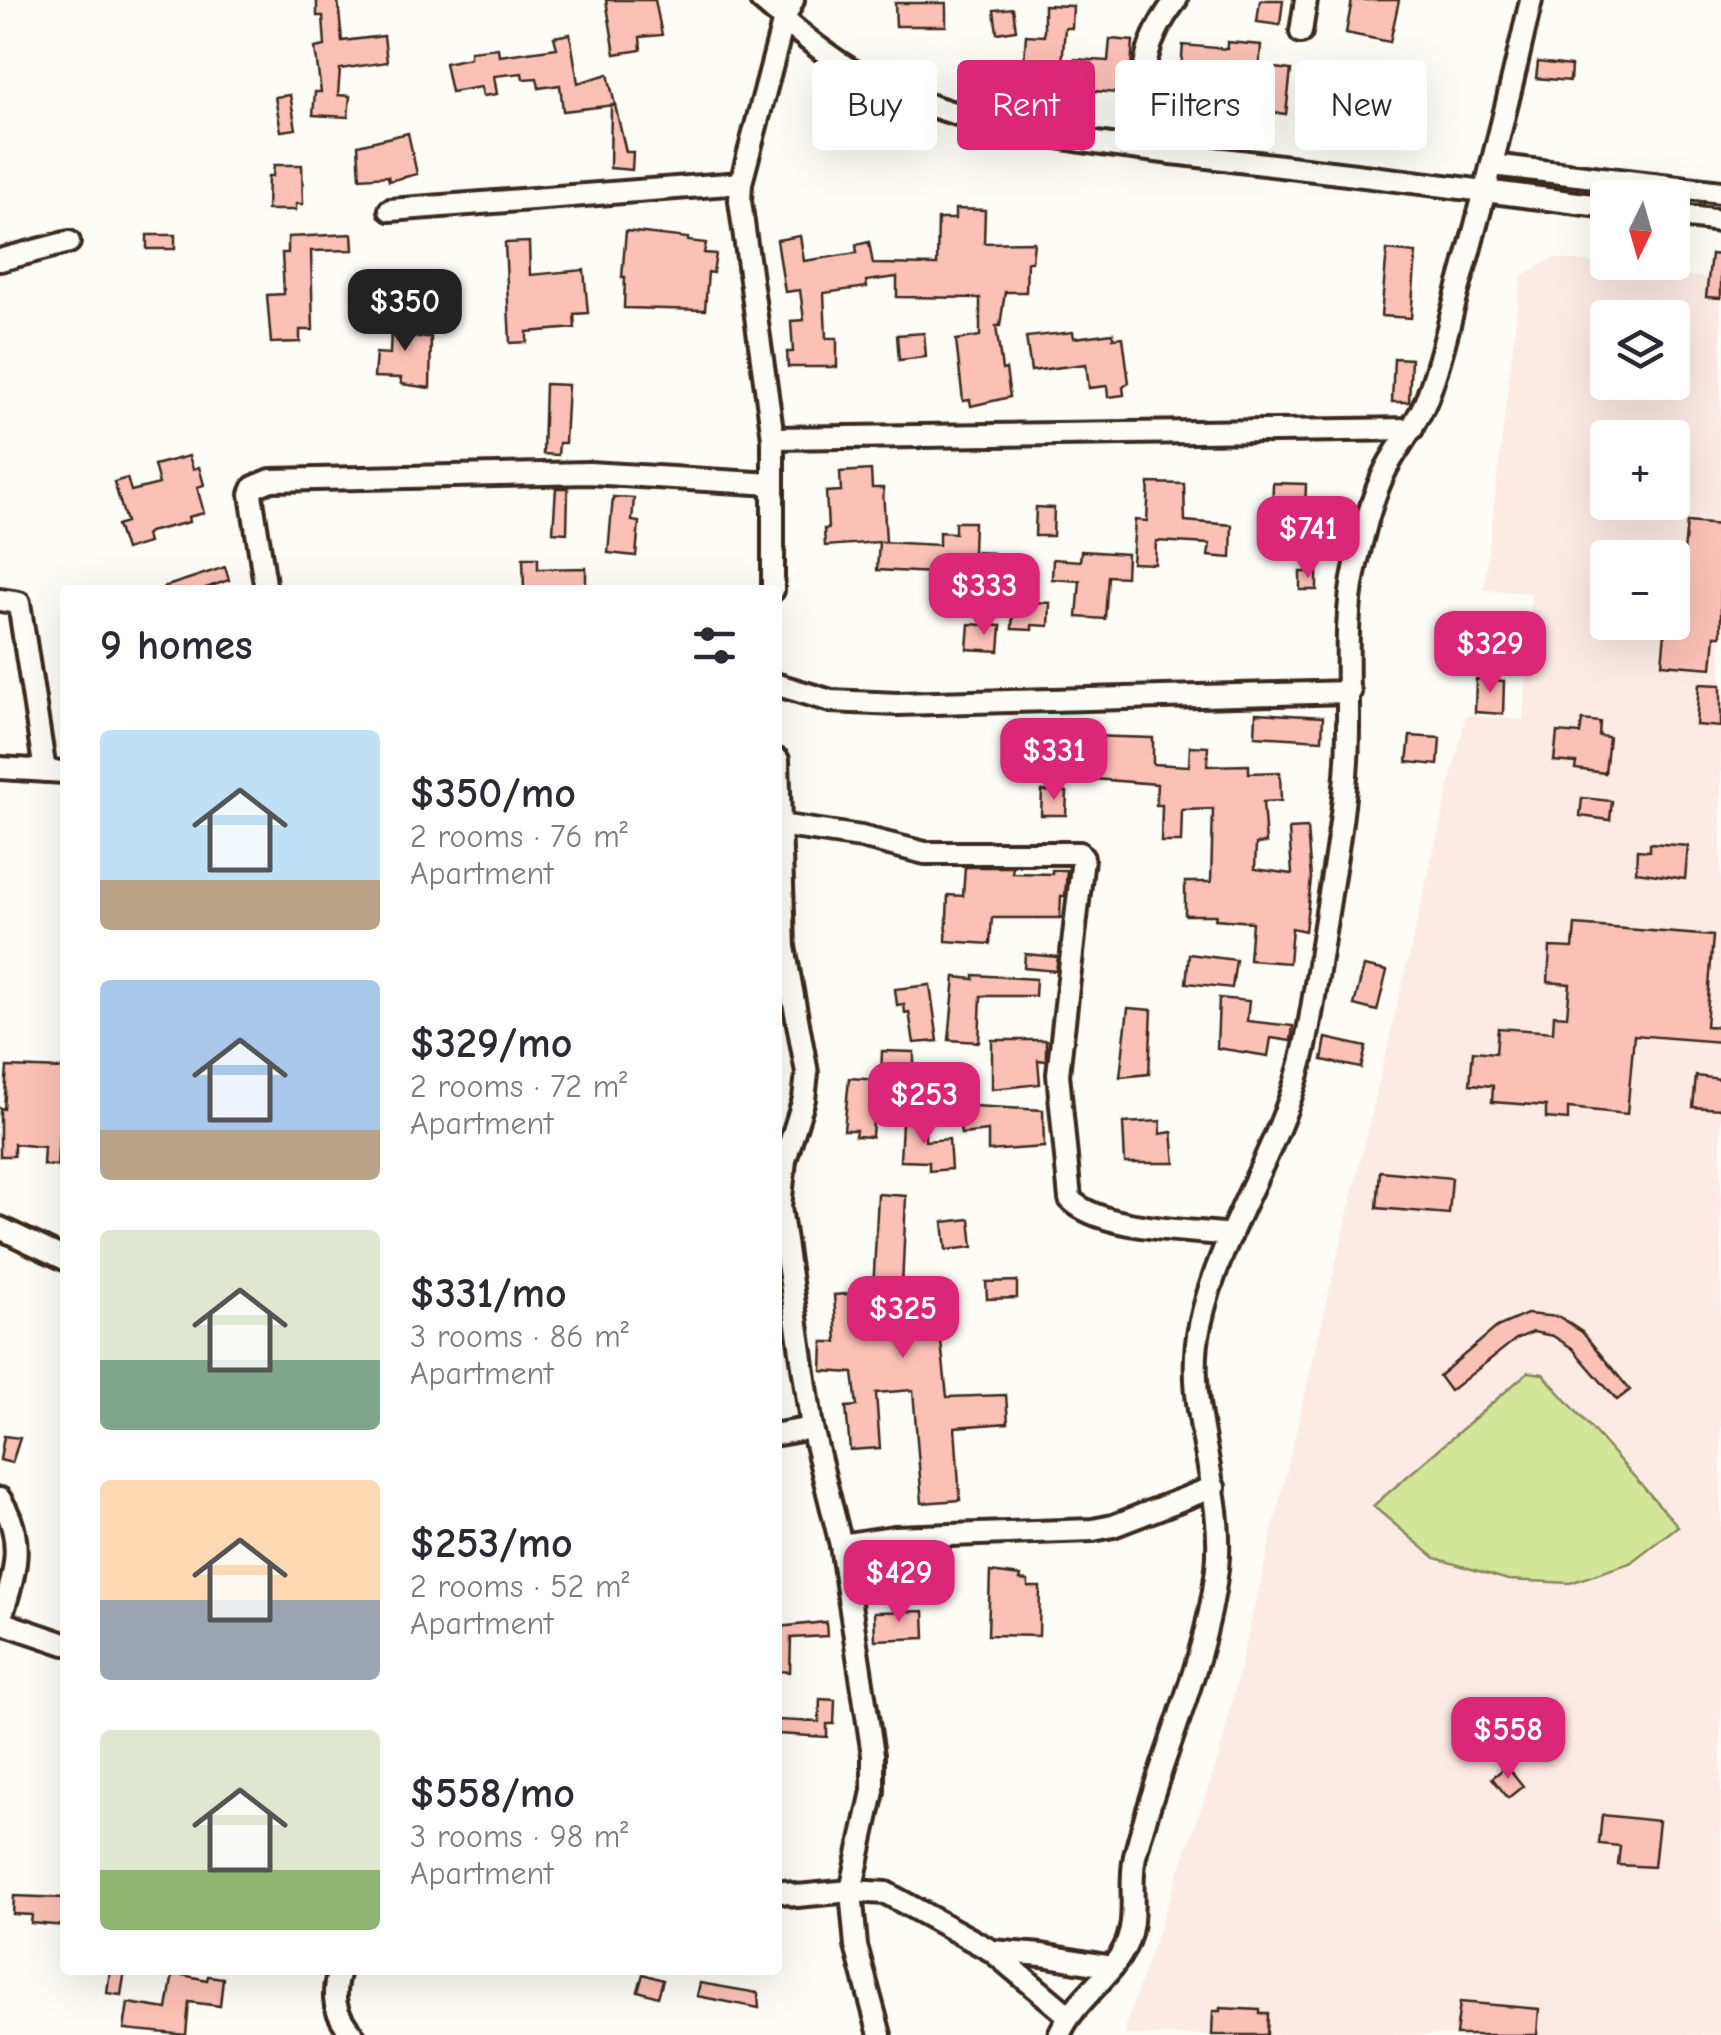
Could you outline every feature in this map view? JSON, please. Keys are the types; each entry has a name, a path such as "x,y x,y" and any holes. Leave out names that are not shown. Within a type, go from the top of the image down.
{"street":[{"path":"761,0 789,10 874,83 922,103 988,124 1115,145"},
{"path":"1144,60 1154,30 1176,0"},
{"path":"1301,32 1306,0"},
{"path":"782,1891 797,1896 886,1892 992,1951 1064,2025 1126,1948 1132,1926 1133,1863 1194,1669 1218,1563 1214,1487 1196,1380 1196,1346 1208,1294 1284,1120 1305,1049 1343,810 1354,574 1386,468 1412,429 1432,380 1486,191 1531,0"},
{"path":"773,585 773,438 740,183 789,10"},
{"path":"1150,150 1590,205"},
{"path":"1492,166 1721,192"},
{"path":"390,210 740,183"},
{"path":"1690,218 1721,222"},
{"path":"0,260 70,242"},
{"path":"773,438 1412,429"},
{"path":"265,585 251,494 254,487 271,480 588,473 773,484"},
{"path":"0,600 20,603 55,771 0,768"},
{"path":"782,686 832,700 897,704 1350,692"},
{"path":"782,825 861,837 926,854 1079,853 1082,858 1058,1074 1070,1199 1073,1204 1128,1223 1231,1235"},
{"path":"782,951 807,1073 804,1099 785,1160 782,1188"},
{"path":"782,1221 812,1428 840,1546 875,1774 851,1891 856,1946 880,2035"},
{"path":"0,1228 60,1257"},
{"path":"782,1433 812,1428"},
{"path":"840,1546 894,1537 1093,1530 1214,1487"},
{"path":"0,1499 15,1529 18,1558 0,1621 60,1642"},
{"path":"992,1951 1042,1955 1112,1968"},
{"path":"339,1975 333,2002 337,2017 353,2035"}],"shaded area":[{"path":"1554,258 1590,263 1590,280 1690,280 1690,276 1721,280 1721,2035 1125,2035 1219,1756 1466,715 1523,720 1531,593 1484,590 1521,276"}],"green space":[{"path":"1528,1372 1543,1374 1678,1526 1630,1563 1570,1583 1508,1580 1435,1558 1373,1506"}],"building":[{"path":"317,0 338,0 342,41 384,36 387,62 340,69 338,95 350,96 348,117 313,115 315,92 321,92 315,48 325,46 323,16 317,16"},
{"path":"606,0 655,0 662,35 640,37 641,50 615,54"},
{"path":"1260,0 1283,0 1280,25 1257,22"},
{"path":"1352,0 1399,0 1390,42 1346,33"},
{"path":"895,3 946,3 946,26 896,26"},
{"path":"1044,5 1073,6 1072,28 1065,28 1062,60 1024,60 1026,35 1044,36"},
{"path":"1013,8 1016,30 997,33 994,10"},
{"path":"570,34 578,83 608,74 615,105 563,111 560,85 539,88 537,78 523,79 522,73 494,76 497,94 483,96 481,87 451,92 445,63 470,58 470,51 498,48 499,56 557,48 554,37"},
{"path":"1110,39 1133,41 1132,60 1115,60 1115,93 1095,91 1095,60 1108,61"},
{"path":"1227,42 1261,45 1260,60 1182,60 1183,45 1227,49"},
{"path":"1538,62 1571,66 1570,81 1536,78"},
{"path":"1275,68 1291,70 1286,114 1275,113"},
{"path":"290,95 296,129 281,131 275,97"},
{"path":"615,105 626,152 633,152 632,170 610,168 611,106"},
{"path":"408,133 417,174 389,181 388,176 360,178 358,145"},
{"path":"274,165 302,165 303,204 296,204 296,210 267,210 268,176 273,176"},
{"path":"955,209 985,210 984,243 1034,242 1032,262 1027,262 1026,292 1005,292 1000,326 996,326 1010,397 971,406 970,400 963,401 956,340 980,336 980,298 897,297 897,277 866,281 867,287 824,293 826,338 837,338 837,367 788,367 787,352 793,352 791,321 804,320 800,290 785,292 777,240 800,236 804,261 857,253 856,245 869,242 873,264 937,265 938,219 955,219"},
{"path":"626,231 706,243 704,253 716,254 713,273 708,272 705,310 624,308"},
{"path":"352,234 353,250 311,251 313,330 300,330 300,342 271,343 267,295 284,294 282,253 288,253 288,237"},
{"path":"147,235 175,235 175,249 147,249"},
{"path":"529,242 530,275 584,270 588,313 574,314 575,328 527,332 527,342 510,343 505,243"},
{"path":"1387,250 1416,253 1411,318 1381,316"},
{"path":"1711,254 1721,255 1721,298 1706,297"},
{"path":"399,276 414,277 413,299 399,299"},
{"path":"392,302 406,303 405,337 431,337 430,388 401,384 401,378 374,377 376,353 390,354"},
{"path":"1073,332 1074,338 1113,333 1113,338 1123,337 1129,383 1123,387 1124,395 1108,397 1107,386 1089,388 1086,364 1031,371 1026,337"},
{"path":"924,333 926,357 899,360 897,335"},
{"path":"1394,358 1411,359 1409,402 1392,402"},
{"path":"545,384 568,385 565,443 559,443 558,455 543,454"},
{"path":"189,456 193,469 199,467 204,485 197,487 204,513 188,517 189,522 149,532 148,543 125,550 117,525 126,522 114,482 127,478 131,491 159,484 154,465"},
{"path":"871,470 872,488 883,488 886,542 881,542 939,545 939,532 955,533 955,522 974,522 973,552 993,553 992,571 972,571 972,575 877,570 879,542 825,546 826,492 841,491 840,472"},
{"path":"1149,483 1184,484 1185,521 1232,525 1231,558 1208,556 1210,544 1156,541 1155,564 1132,563 1135,520 1147,521"},
{"path":"1273,483 1306,484 1304,538 1277,537 1277,527 1272,527"},
{"path":"556,488 568,488 567,533 553,532"},
{"path":"613,497 634,498 632,521 639,522 636,556 608,553"},
{"path":"1036,507 1054,508 1053,536 1035,536"},
{"path":"1687,522 1721,525 1721,636 1715,636 1712,668 1662,664 1664,640 1690,640 1690,540 1685,540"},
{"path":"1081,551 1127,554 1126,577 1108,576 1105,619 1077,617 1080,581 1052,579 1053,559 1080,561"},
{"path":"523,558 538,558 538,569 586,568 586,585 524,585"},
{"path":"225,567 229,580 214,585 170,585"},
{"path":"1300,572 1317,572 1317,590 1300,590"},
{"path":"1013,601 1050,603 1049,626 1012,629"},
{"path":"969,624 1001,626 999,651 967,649"},
{"path":"1476,679 1504,681 1503,714 1475,712"},
{"path":"1699,684 1721,685 1721,727 1696,725"},
{"path":"1256,713 1323,717 1322,740 1255,736"},
{"path":"1582,720 1600,722 1599,736 1609,737 1605,773 1575,769 1576,763 1554,761 1557,732 1580,734"},
{"path":"1088,736 1153,738 1153,764 1189,766 1190,746 1208,747 1207,766 1249,765 1249,773 1280,772 1281,801 1263,802 1266,843 1256,844 1255,869 1292,874 1289,829 1307,828 1311,879 1305,931 1292,928 1289,963 1249,960 1252,922 1215,919 1216,915 1185,915 1185,882 1211,882 1213,809 1182,810 1181,842 1161,842 1162,805 1156,805 1157,784 1093,779"},
{"path":"1410,736 1440,738 1438,765 1407,762"},
{"path":"1042,791 1067,792 1066,815 1041,815"},
{"path":"1582,798 1612,801 1610,820 1580,816"},
{"path":"1650,843 1688,846 1685,879 1636,872 1637,850 1650,851"},
{"path":"965,867 1013,867 1012,873 1052,874 1052,870 1067,870 1060,918 992,918 990,944 946,941 948,895 963,896"},
{"path":"1575,925 1713,936 1706,1026 1721,1027 1721,1042 1634,1035 1627,1114 1568,1108 1568,1120 1546,1118 1546,1106 1492,1102 1493,1086 1470,1084 1473,1051 1496,1053 1498,1028 1553,1032 1554,1015 1567,1016 1570,984 1548,982 1550,947 1573,948"},
{"path":"1025,954 1058,957 1056,971 1024,968"},
{"path":"1189,954 1236,960 1232,988 1186,983"},
{"path":"1364,966 1387,971 1377,1011 1354,1005"},
{"path":"974,975 1036,979 1035,996 981,996 979,1042 949,1040 955,977 974,979"},
{"path":"930,985 938,1041 914,1043 909,1012 905,1013 904,1004 897,1005 895,989"},
{"path":"1219,998 1249,1001 1247,1021 1293,1026 1291,1041 1271,1038 1268,1056 1217,1048"},
{"path":"1128,1008 1152,1010 1149,1074 1120,1077"},
{"path":"1326,1038 1366,1047 1361,1068 1322,1060"},
{"path":"992,1040 1046,1040 1046,1061 1038,1060 1040,1084 992,1089"},
{"path":"882,1051 914,1052 914,1085 883,1084 881,1121 873,1120 872,1137 855,1136 856,1130 844,1130 849,1078 881,1080"},
{"path":"7,1067 60,1069 57,1166 43,1165 44,1147 14,1144 14,1156 0,1156 0,1108 4,1109"},
{"path":"1696,1076 1721,1079 1721,1109 1693,1107"},
{"path":"957,1105 1043,1110 1044,1147 988,1151 988,1131 961,1134"},
{"path":"1161,1121 1160,1134 1172,1132 1175,1163 1125,1163 1123,1123"},
{"path":"902,1122 925,1122 925,1141 949,1139 951,1169 929,1171 929,1162 900,1161"},
{"path":"1380,1171 1452,1178 1449,1214 1377,1208"},
{"path":"878,1194 906,1196 902,1289 935,1286 947,1397 1006,1395 1008,1423 955,1427 960,1500 922,1503 913,1390 876,1393 880,1448 850,1450 846,1407 857,1406 853,1373 822,1371 823,1342 837,1342 834,1295 873,1292"},
{"path":"970,1219 973,1247 946,1250 943,1222"},
{"path":"1017,1281 1017,1298 987,1299 986,1282"},
{"path":"1527,1314 1559,1317 1582,1332 1630,1390 1617,1400 1572,1348 1553,1336 1533,1332 1516,1339 1450,1391 1439,1376 1497,1327"},
{"path":"4,1436 20,1438 12,1463 0,1460"},
{"path":"990,1572 1021,1576 1020,1580 1028,1581 1028,1587 1040,1587 1039,1636 988,1635"},
{"path":"924,1611 925,1638 875,1640 874,1612"},
{"path":"826,1622 827,1636 791,1638 790,1672 782,1671 782,1627"},
{"path":"820,1699 835,1700 834,1724 827,1724 827,1737 782,1734 782,1720 819,1722"},
{"path":"1507,1766 1523,1786 1508,1798 1492,1778"},
{"path":"1602,1815 1659,1821 1654,1867 1618,1865 1620,1846 1599,1844"},
{"path":"14,1896 60,1898 60,1926 31,1923 32,1915 13,1914"},
{"path":"109,1975 124,1975 121,1995 107,1993"},
{"path":"173,1975 223,1978 220,2006 189,2002 186,2035 124,2029 128,2003 167,2009"},
{"path":"643,1975 663,1980 658,1997 638,1991"},
{"path":"700,1983 758,1993 759,2008 697,1996"},
{"path":"1460,2002 1539,2009 1537,2035 1456,2035"},
{"path":"1220,2008 1268,2014 1267,2035 1212,2035 1213,2011"}]}
